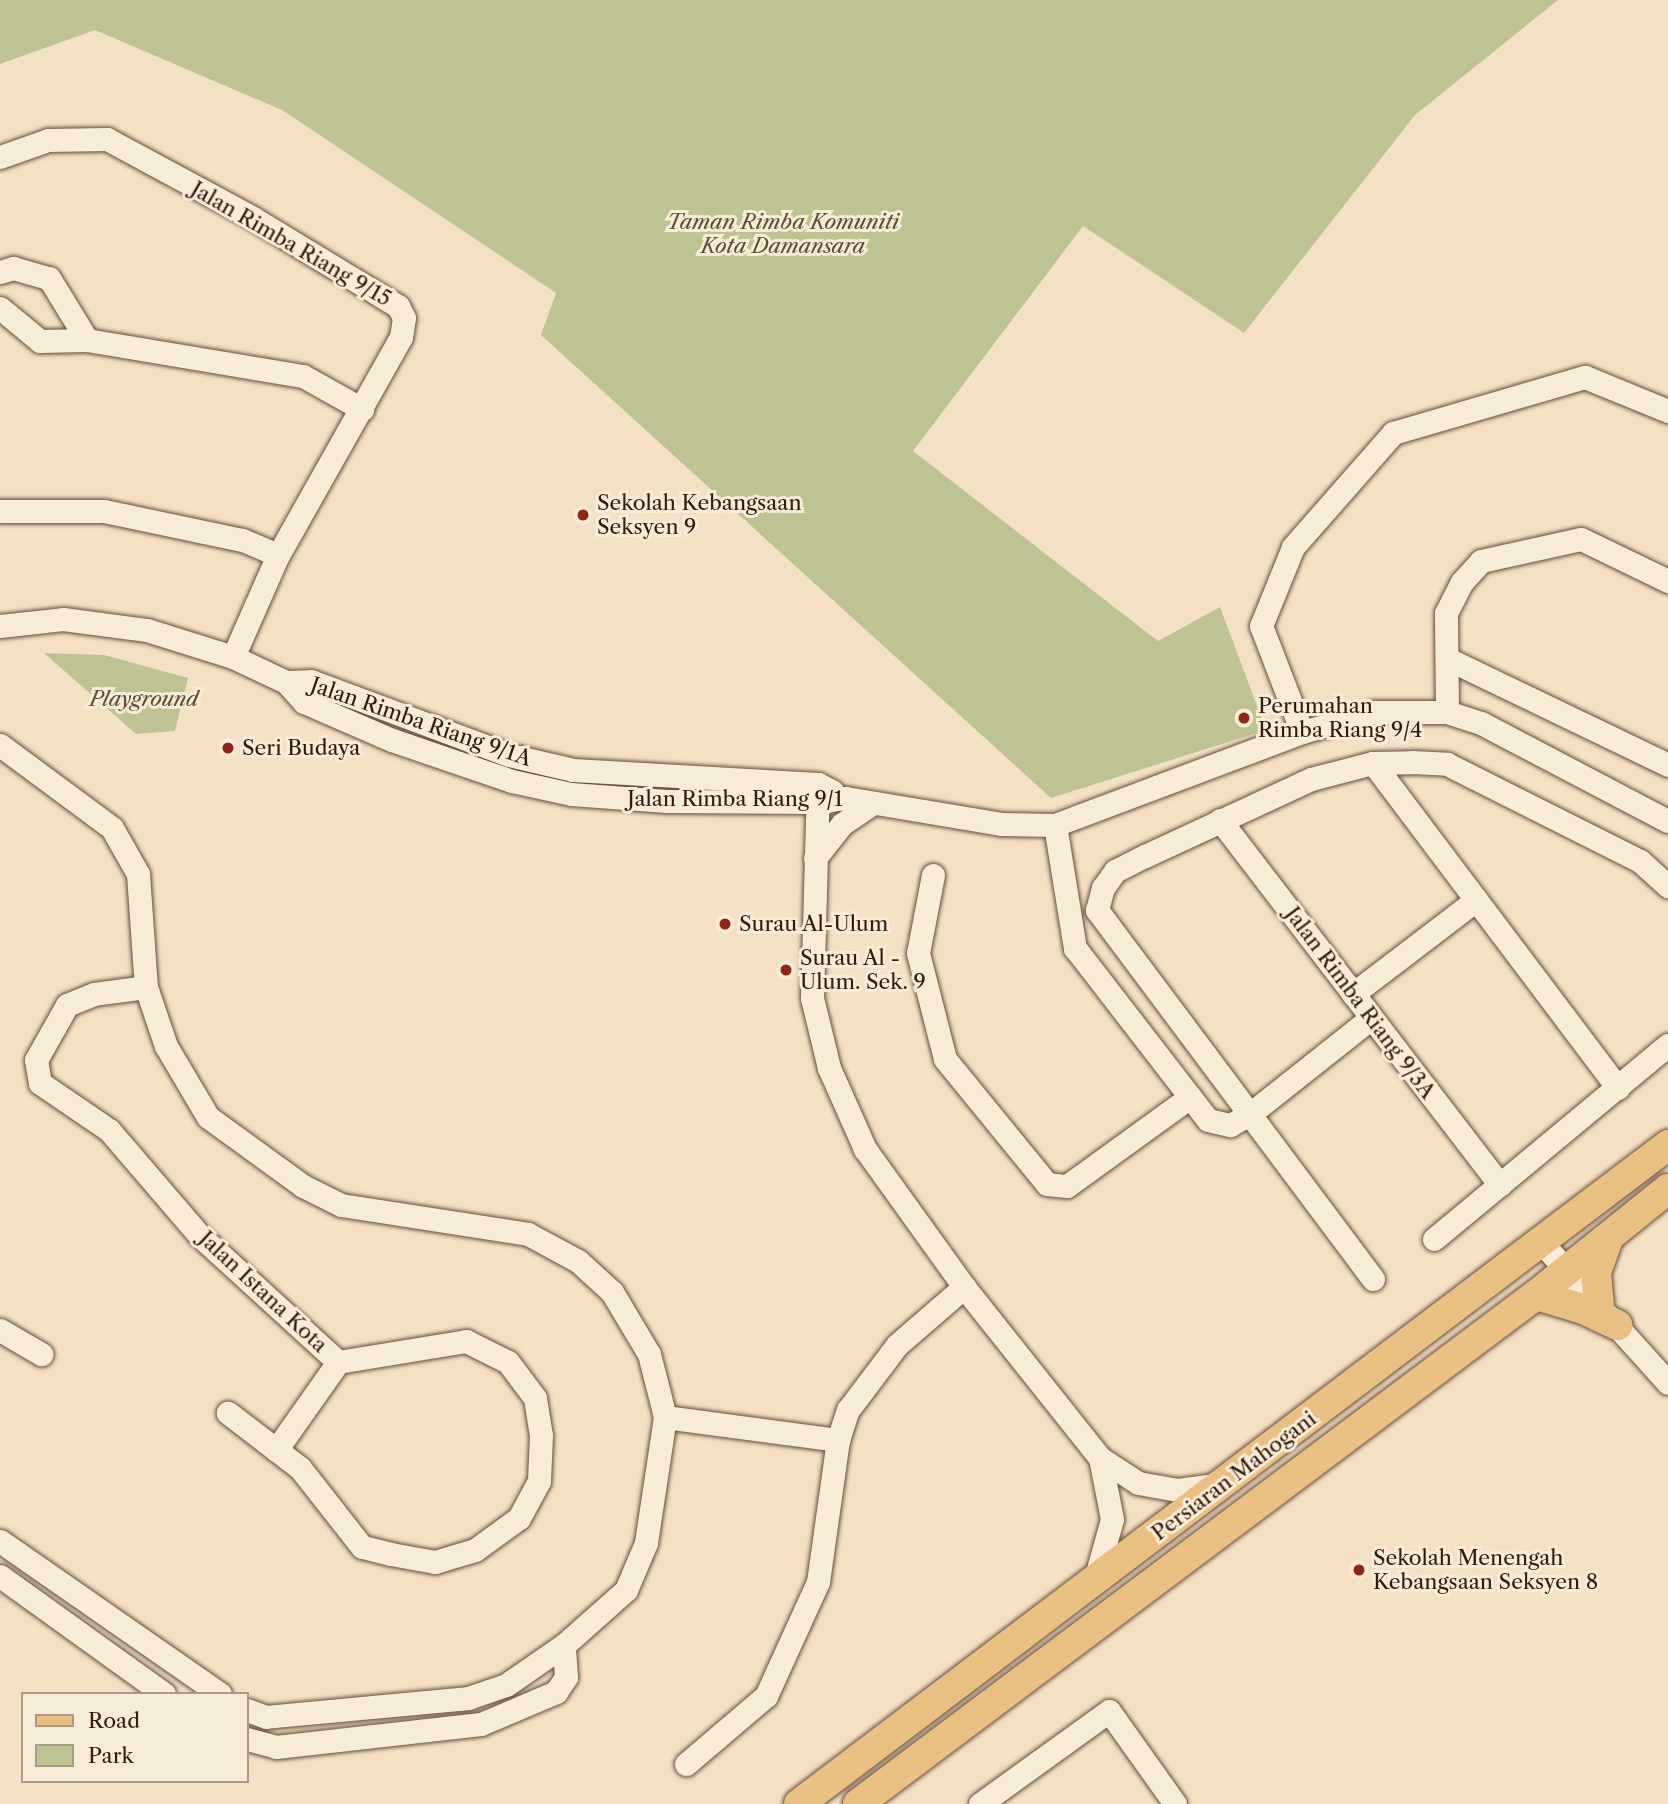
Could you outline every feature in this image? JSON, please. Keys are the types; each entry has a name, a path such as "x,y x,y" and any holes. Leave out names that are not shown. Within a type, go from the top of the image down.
{"main road":[{"name":"Persiaran Mahogani","path":"799,1804 1668,1145"},
{"name":"Persiaran Mahogani","path":"858,1804 1536,1295 1668,1189"},
{"path":"1536,1295 1608,1315 1596,1272 1609,1237"}],"street":[{"name":"Jalan Rimba Riang 9/15","path":"0,157 48,140 107,139 253,218 398,306 404,318 401,337 278,555 233,657"},
{"path":"0,272 13,268 49,278 87,340"},
{"path":"0,307 40,341 87,340 303,376 362,409"},
{"path":"1302,732 1261,626 1293,547 1393,433 1585,377 1668,411"},
{"path":"0,511 104,511 242,540 278,555"},
{"path":"1447,712 1450,660 1444,631 1446,613 1462,582 1481,561 1581,539 1668,581"},
{"name":"Jalan Rimba Riang 9/1","path":"0,626 63,619 147,631 233,657 286,682 304,702 391,740 512,781 558,792 655,800 770,802 818,793 1001,824 1055,825 1302,732 1374,712 1447,712 1481,723 1668,821"},
{"path":"1450,660 1668,765"},
{"name":"Jalan Rimba Riang 9/1A","path":"286,682 311,681 509,755 573,769 818,793"},
{"path":"391,740 401,716"},
{"path":"0,745 112,828 138,874 146,988 166,1046 208,1117 303,1186 341,1205 527,1234 578,1261 611,1292 649,1354 665,1417 646,1543 626,1590 564,1645 506,1685 469,1698 265,1717 248,1710"},
{"path":"1373,763 1618,1088"},
{"path":"1373,1279 1097,910 1102,888 1115,871 1220,820 1311,779 1373,763 1447,764 1640,861 1668,886"},
{"path":"818,793 810,974 816,1020 829,1069 865,1149 964,1287 1100,1458 1138,1483 1159,1488 1223,1484"},
{"path":"770,802 793,814 815,852"},
{"path":"815,852 842,824 873,803"},
{"name":"Jalan Rimba Riang 9/3A","path":"1220,820 1500,1185"},
{"path":"1055,825 1075,948 1208,1120 1230,1125 1250,1114 1371,1018"},
{"path":"933,875 918,953 945,1059 1047,1184 1067,1186 1190,1097"},
{"path":"1353,994 1476,900"},
{"name":"Jalan Istana Kota","path":"146,988 94,994 67,1005 36,1060 40,1083 108,1130 200,1236 338,1362 466,1341 508,1362 535,1398 541,1435 539,1481 519,1518 475,1550 435,1562 362,1547 325,1496 276,1450 228,1413"},
{"path":"1434,1239 1668,1045"},
{"path":"1542,1243 1668,1383"},
{"path":"686,1764 766,1696 818,1582 838,1440 848,1409 869,1376 897,1345 964,1287"},
{"path":"0,1330 41,1354"},
{"path":"276,1450 338,1362"},
{"path":"665,1417 838,1440"},
{"path":"1094,1581 1112,1519 1100,1458"},
{"path":"0,1541 217,1692"},
{"path":"0,1576 161,1692"},
{"path":"248,1739 276,1747 481,1724 556,1692 566,1677 564,1645"},
{"path":"979,1804 1109,1711 1175,1804"}],"green space":[{"name":"Taman Rimba Komuniti Kota Damansara","path":"0,0 1558,0 1415,115 1244,333 1083,226 913,451 1158,641 1220,607 1266,730 1051,798 541,335 556,293 282,110 95,30 0,64"},
{"name":"Playground","path":"44,653 104,655 188,678 175,731 136,734"}],"place":[{"name":"Sekolah Kebangsaan Seksyen 9","path":"583,515"},
{"name":"Perumahan Rimba Riang 9/4","path":"1244,718"},
{"name":"Seri Budaya","path":"228,748"},
{"name":"Surau Al-Ulum","path":"725,924"},
{"name":"Surau Al - Ulum. Sek. 9","path":"786,970"},
{"name":"Sekolah Menengah Kebangsaan Seksyen 8","path":"1359,1570"}]}
